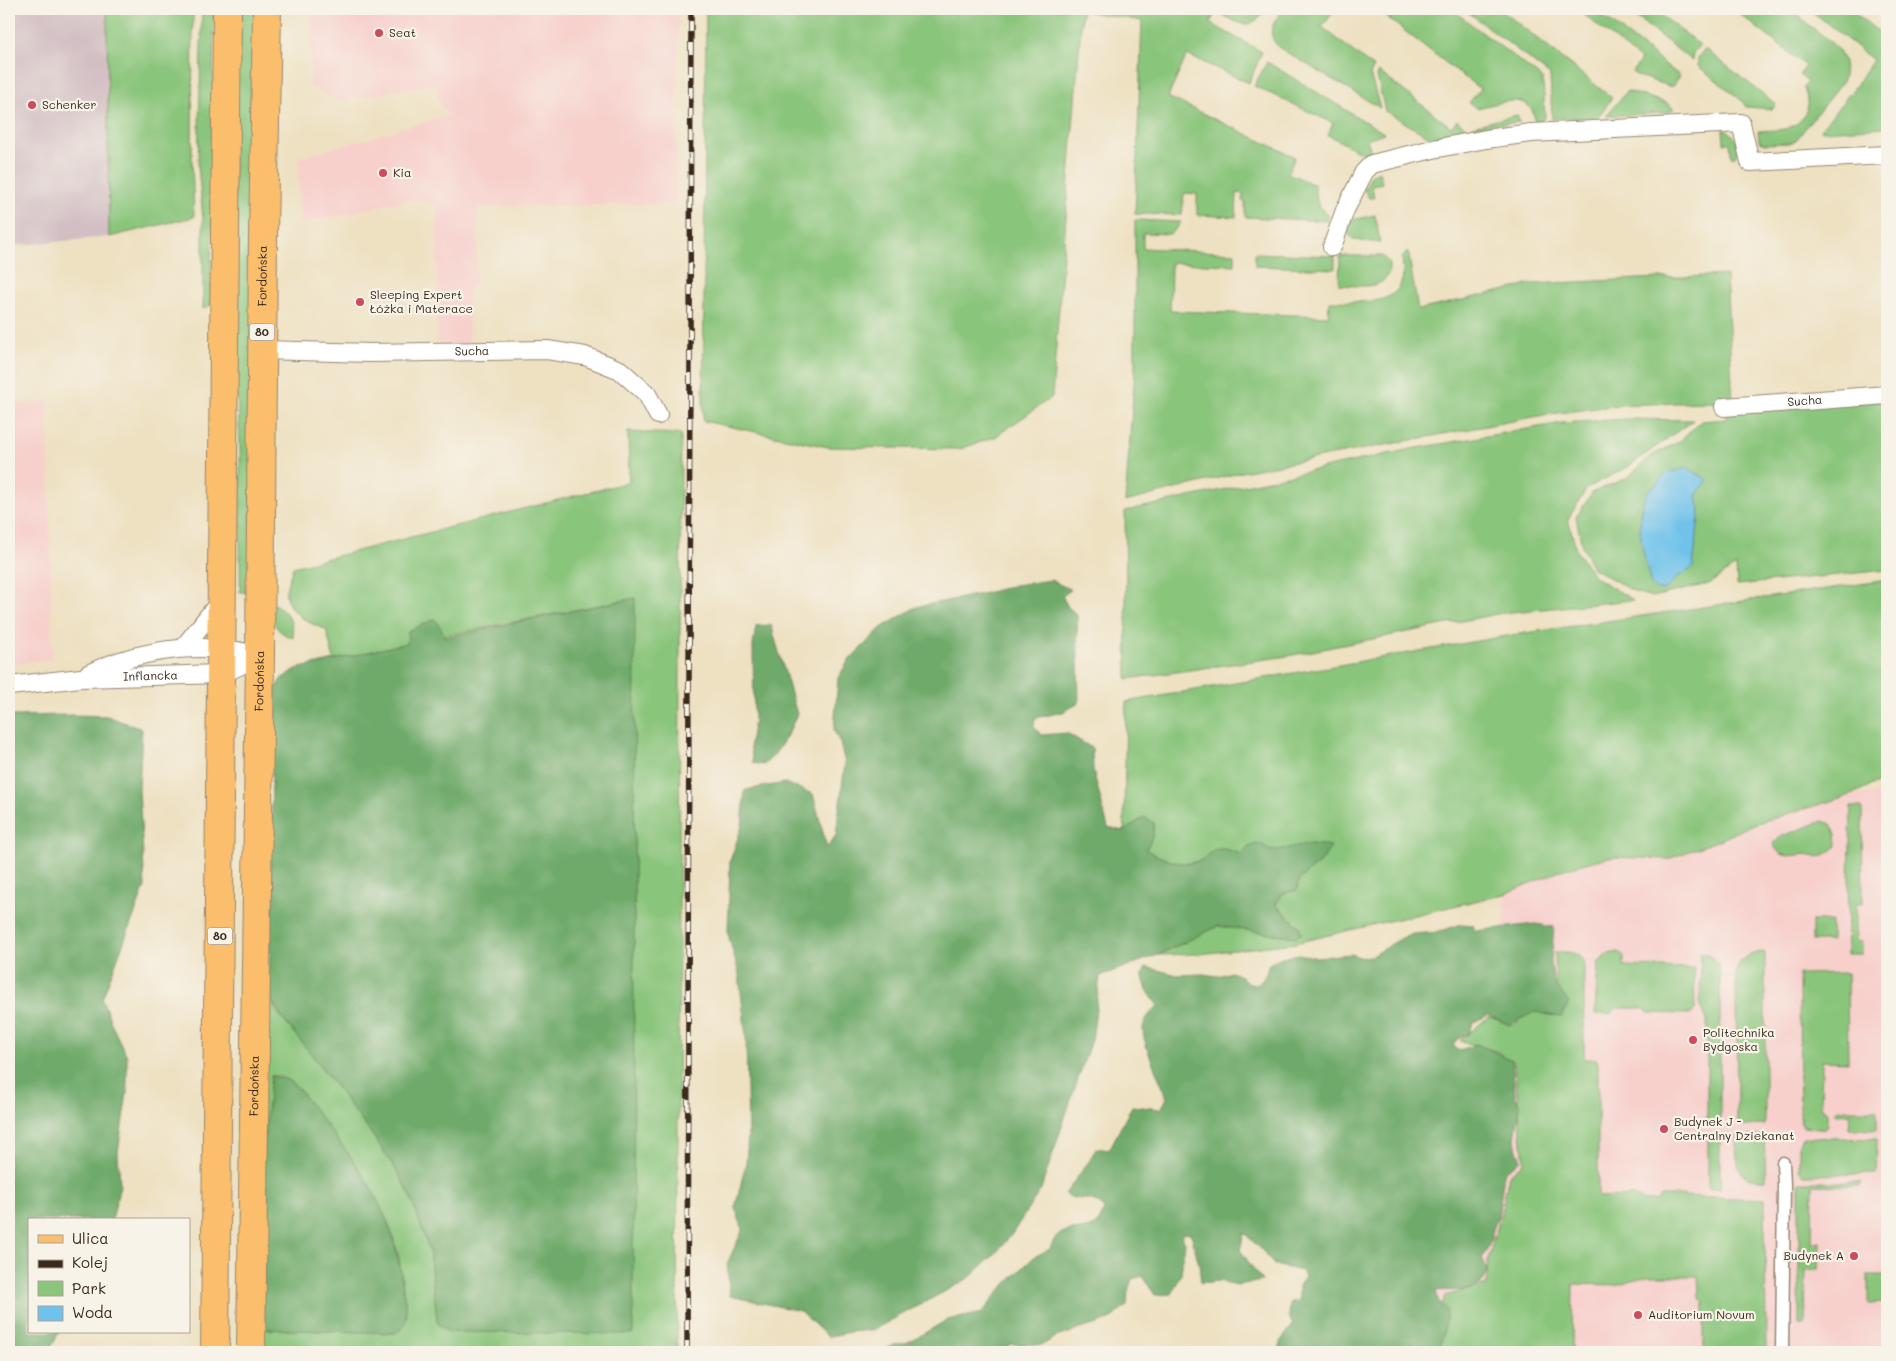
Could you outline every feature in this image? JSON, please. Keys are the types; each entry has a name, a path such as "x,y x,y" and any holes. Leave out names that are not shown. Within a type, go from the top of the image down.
{"main road":[{"name":"80","path":"215,1352 227,9"},
{"name":"Fordońska","path":"251,1339 266,9"}],"street":[{"path":"1332,248 1345,210 1364,172 1372,164 1486,139 1532,133 1741,123 1750,162 1887,155"},
{"name":"Sucha","path":"262,350 371,353 547,350 586,356 620,370 647,394 658,415"},
{"name":"Sucha","path":"1724,407 1887,395"},
{"path":"183,648 222,599"},
{"name":"Inflancka","path":"81,678 105,666 154,653 183,648 222,662"},
{"path":"222,662 260,656"},
{"path":"222,662 260,656"},
{"name":"Inflancka","path":"9,686 222,662"},
{"path":"1782,1352 1783,1163"}],"shaded area":[{"path":"9,9 107,9 109,237 9,246"},
{"path":"311,9 679,9 676,204 478,207 476,285 468,290 469,345 437,344 437,205 411,199 300,224 298,158 449,115 441,106 435,84 337,101 310,87"},
{"path":"48,401 52,659 9,665 9,405"},
{"name":"Politechnika Bydgoska","path":"1887,792 1887,1352 1357,1352 1493,1185 1505,894 1567,868 1608,857 1668,859 1722,839 1754,824 1851,795"}],"green space":[{"path":"1781,8 1790,10 1831,42 1844,63 1845,72 1842,82 1796,140 1790,143 1764,144 1759,141 1758,131 1787,128 1801,120 1807,105 1803,87 1808,82 1799,75 1806,66 1733,9"},
{"path":"107,9 193,9 192,160 194,217 109,237"},
{"path":"202,9 214,9 211,305 203,309 203,219 198,166"},
{"path":"235,9 257,9 250,592 240,592 240,447 233,319"},
{"path":"706,9 1266,9 1255,22 1249,24 1237,22 1216,11 1210,23 1262,52 1249,83 1187,55 1168,97 1295,157 1288,173 1315,185 1315,194 1318,202 1329,216 1327,221 1245,217 1245,202 1242,201 1243,194 1237,193 1236,217 1197,215 1197,194 1184,193 1182,215 1135,214 1142,21 1082,11 1052,397 995,437 960,449 828,447 703,421"},
{"path":"1283,9 1336,9 1322,27 1374,68 1370,74 1380,108 1278,47 1271,32 1274,23"},
{"path":"1376,9 1455,9 1454,11 1543,79 1545,117 1543,121 1535,121 1533,111 1528,105 1521,102 1504,102 1477,108 1469,103 1480,89"},
{"path":"1464,9 1500,9 1612,98 1598,117 1552,119 1550,75"},
{"path":"1577,9 1594,9 1680,76 1672,87 1638,76 1632,72 1641,60"},
{"path":"1626,9 1653,9 1700,45 1693,53 1692,61"},
{"path":"1809,9 1849,9 1887,38 1887,127 1822,131 1821,129 1855,87 1873,60"},
{"path":"1705,49 1776,104 1773,109 1746,107 1740,99 1698,66 1698,57"},
{"path":"1267,62 1384,133 1367,139 1371,151 1364,154 1328,135 1333,123 1254,86"},
{"path":"1379,72 1451,127 1457,120 1469,130 1431,138 1385,111 1377,76"},
{"path":"1627,91 1667,103 1674,109 1667,113 1606,116"},
{"path":"1517,115 1520,122 1477,128 1473,126"},
{"path":"1723,129 1732,134 1737,142 1739,149 1735,156 1731,157 1730,143 1724,143"},
{"path":"1379,171 1382,183 1372,185 1374,198 1369,198 1364,190 1371,175"},
{"path":"1375,215 1380,242 1355,240 1351,237 1348,233 1348,228 1351,220"},
{"path":"1135,220 1181,222 1170,234 1143,233 1143,248 1235,253 1235,265 1171,263 1170,311 1328,316 1329,301 1370,301 1382,299 1392,294 1399,287 1403,275 1402,258 1408,251 1418,310 1532,284 1726,275 1733,401 1619,405 1544,415 1242,472 1125,502 1135,371"},
{"path":"1255,253 1335,256 1335,269 1255,266"},
{"path":"1340,256 1382,256 1388,262 1389,270 1382,282 1376,284 1369,286 1339,285"},
{"path":"1887,400 1887,570 1737,585 1736,566 1709,584 1652,597 1635,592 1593,568 1582,546 1576,517 1593,492 1627,478 1651,456 1680,441 1701,421 1726,419 1726,412"},
{"path":"1626,419 1693,420 1628,467 1587,488 1568,519 1577,552 1595,577 1633,600 1502,613 1288,656 1127,679 1125,511 1411,449 1562,423"},
{"path":"628,432 681,434 677,1352 261,1352 261,1329 394,1333 407,1316 399,1257 389,1225 373,1192 352,1159 297,1087 279,1076 271,1076 263,1152 265,981 275,1009 370,1132 395,1168 410,1195 429,1249 437,1319 439,1325 449,1332 635,598 407,643 334,660 326,629 299,616 293,611 286,598 287,585 293,567 629,482"},
{"path":"1051,580 1071,590 1062,596 1068,607 1077,615 1079,703 1063,712 1035,718 1034,726 1041,735 1067,733 1092,748 1093,770 1108,828 1124,831 1144,817 1154,823 1153,835 1146,850 1181,863 1196,862 1216,849 1243,854 1248,847 1260,843 1270,851 1312,844 1331,846 1324,858 1299,880 1297,890 1281,894 1276,905 1300,928 1301,934 1296,937 1218,926 1158,955 1100,976 1093,1034 1041,1189 1012,1234 995,1254 968,1279 873,1330 849,1332 828,1337 800,1311 730,1296 727,1264 743,1229 735,1208 746,1163 748,1135 746,1037 739,974 728,934 730,861 742,826 745,790 785,783 813,794 827,848 836,835 845,763 840,743 834,730 838,678 849,660 881,628 916,607 986,593 1015,585"},
{"path":"1887,580 1887,782 1871,785 1851,795 1754,824 1722,839 1668,859 1608,857 1567,868 1505,894 1295,943 1200,954 1158,955 1218,926 1296,937 1301,934 1300,927 1276,905 1281,894 1324,859 1312,844 1251,854 1217,849 1211,851 1201,860 1186,863 1165,859 1145,850 1153,835 1124,831 1126,702 1512,635"},
{"path":"635,598 633,1334 449,1332 439,1325 437,1319 429,1249 410,1195 395,1168 370,1132 282,1018 269,996 273,693 281,679 296,669 407,643 408,631 435,619 446,637"},
{"path":"274,604 283,610 289,618 293,638 276,626 273,616"},
{"path":"771,625 797,714 784,741 764,765 753,763 750,744 754,720 753,646 756,626"},
{"path":"9,716 107,716 142,729 139,791 145,887 102,999 127,1056 127,1093 118,1152 120,1185 112,1218 28,1218 28,1334 58,1334 49,1352 9,1352"},
{"path":"1851,807 1862,807 1863,904 1856,904 1856,941 1862,942 1862,954 1847,954"},
{"path":"1823,821 1831,824 1836,834 1837,846 1828,853 1818,857 1804,854 1786,856 1777,850 1773,843 1779,837"},
{"path":"1812,921 1831,921 1831,941 1812,941"},
{"path":"1461,924 1473,925 1475,931 1535,924 1554,927 1551,961 1554,982 1569,1003 1561,1017 1534,1012 1509,1025 1488,1015 1474,1022 1469,1033 1456,1040 1453,1046 1460,1050 1477,1044 1512,1060 1515,1097 1520,1106 1515,1138 1521,1160 1504,1173 1498,1217 1491,1234 1492,1239 1482,1259 1487,1268 1484,1280 1479,1285 1468,1290 1436,1291 1438,1300 1447,1310 1439,1352 1279,1352 1280,1342 1293,1325 1289,1317 1290,1302 1299,1301 1299,1286 1305,1277 1302,1271 1274,1265 1262,1250 1244,1233 1240,1250 1262,1281 1237,1285 1218,1281 1201,1283 1199,1264 1191,1234 1185,1233 1181,1235 1185,1242 1181,1274 1172,1294 1155,1295 1142,1276 1132,1279 1128,1291 1127,1306 1109,1320 1056,1337 1042,1345 1011,1344 1003,1352 878,1352 893,1345 907,1342 947,1320 982,1313 1002,1288 1034,1257 1050,1249 1054,1240 1061,1233 1089,1228 1100,1219 1104,1209 1099,1204 1089,1199 1071,1197 1065,1194 1090,1160 1096,1148 1109,1150 1132,1106 1161,1109 1167,1098 1149,1053 1143,1029 1146,1019 1158,1006 1147,990 1142,975 1146,967 1177,975 1203,974 1218,976 1231,972 1254,984 1260,982 1266,974 1269,964 1278,959 1298,954 1315,957 1352,954 1359,957 1371,956 1402,938 1413,934 1438,932"},
{"path":"1555,952 1575,954 1584,963 1584,1059 1596,1059 1598,1063 1598,1197 1635,1196 1643,1201 1656,1201 1661,1196 1765,1199 1766,1352 1704,1352 1704,1302 1699,1298 1698,1276 1648,1276 1615,1285 1573,1284 1572,1352 1429,1352 1445,1296 1487,1285 1488,1259 1499,1222 1509,1175 1524,1163 1514,1062 1496,1051 1460,1041 1488,1017 1514,1025 1556,984"},
{"path":"1619,952 1624,956 1624,966 1694,968 1695,1010 1691,1014 1649,1013 1644,1008 1616,1008 1611,1014 1595,1014 1598,963 1607,954"},
{"path":"1701,952 1714,959 1720,973 1720,1123 1711,1123 1707,1120 1707,1020 1700,1006"},
{"path":"1752,953 1765,953 1765,1125 1745,1126 1737,1122 1736,971 1745,957"},
{"path":"1847,973 1848,1062 1822,1061 1821,1107 1827,1112 1827,1125 1824,1129 1803,1127 1800,1122 1799,974"},
{"path":"271,1076 288,1080 297,1087 349,1154 372,1189 392,1236 397,1253 406,1308 405,1323 403,1327 394,1333 261,1329 263,1152"},
{"path":"1836,1110 1877,1110 1877,1130 1849,1129 1850,1114 1835,1114"},
{"path":"1736,1136 1764,1136 1766,1180 1748,1178 1739,1168"},
{"path":"1710,1137 1720,1137 1720,1189 1710,1189 1708,1187 1708,1139"},
{"path":"1804,1137 1877,1139 1876,1174 1803,1175 1799,1170 1799,1143"},
{"path":"1799,1182 1860,1182 1860,1186 1813,1185 1812,1242 1820,1242 1819,1269 1806,1270 1805,1324 1799,1324"},
{"path":"1868,1275 1887,1275 1887,1303 1868,1304"}],"water":[{"path":"1688,468 1708,480 1696,495 1700,509 1693,567 1679,576 1667,588 1656,590 1651,584 1641,537 1640,525 1643,501 1648,490 1656,485 1666,473"}],"railway":[{"path":"687,1352 691,9"}],"place":[{"name":"Seat","path":"379,33"},
{"name":"Schenker","path":"32,105"},
{"name":"Kia","path":"383,173"},
{"name":"Sleeping Expert Łóżka i Materace","path":"360,302"},
{"name":"Politechnika Bydgoska","path":"1693,1040"},
{"name":"Budynek J - Centralny Dziekanat","path":"1664,1129"},
{"name":"Budynek A","path":"1854,1256"},
{"name":"Auditorium Novum","path":"1638,1315"}]}
